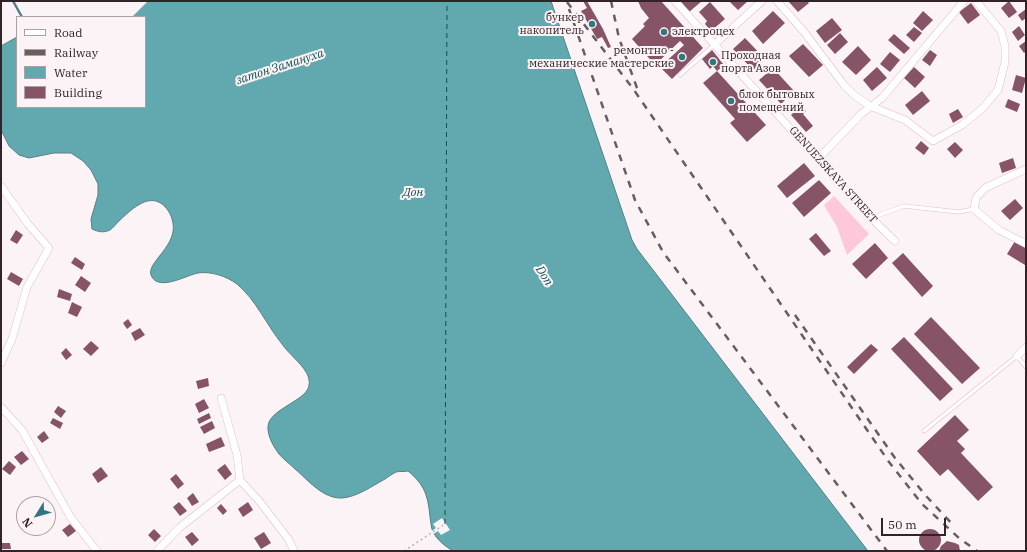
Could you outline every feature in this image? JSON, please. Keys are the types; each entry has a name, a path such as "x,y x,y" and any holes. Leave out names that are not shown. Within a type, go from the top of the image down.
{"street":[{"name":"GENUEZSKAYA STREET","path":"675,1 871,218 895,241"},
{"path":"715,44 762,1"},
{"path":"776,1 805,33 844,85 854,95 870,106 905,120 933,141 962,125 983,108 998,90 1005,62 1005,46 1001,31 976,1"},
{"path":"818,159 861,114 882,98 964,1"},
{"path":"1026,169 985,188 976,198 974,210 999,230 1026,244"},
{"path":"1,186 28,224 49,248 27,287 12,339 1,362"},
{"path":"1017,356 1026,347"},
{"path":"221,398 237,455 240,480 260,502 285,534 294,551"},
{"path":"1,407 22,430 71,518 97,551"},
{"path":"156,551 180,528 240,480"}],"lane":[{"path":"680,75 715,44"},
{"path":"871,218 904,206 959,212 974,210"},
{"path":"924,431 1017,356 1026,367"}],"path":[{"path":"404,551 445,524"}],"shaded area":[{"path":"834,196 869,234 847,255 837,227 824,205"}],"water":[{"name":"Дон","path":"149,1 551,1 632,240 637,249 868,551 453,551 442,543 433,532 425,491 414,476 408,471 396,472 364,491 348,497 335,497 316,488 279,454 272,443 268,430 269,422 273,417 298,399 307,390 309,380 307,373 285,348 244,290 228,279 208,273 198,273 174,281 161,283 156,281 152,277 151,272 153,266 167,246 173,229 171,215 164,205 156,201 145,202 133,208 110,230 106,232 96,231 92,229 91,219 98,195 98,184 91,170 83,161 71,153 54,153 29,158 19,155 9,146 1,130 1,46 16,38 16,108 146,108 146,16 134,16"}],"pier":[{"path":"442,518 450,530 441,535 438,531 432,535 430,532 436,528 433,524"}],"building":[{"path":"583,1 587,1 603,29 611,47 608,48 602,37 597,39 581,11 587,8"},
{"name":"электроцех","path":"638,1 661,1 703,48 672,79 660,67 684,45 680,41 655,65 632,39 645,26 643,24 649,18 641,8"},
{"path":"680,1 702,1 689,12"},
{"path":"729,1 748,1 738,10"},
{"path":"788,1 807,1 809,3 798,12"},
{"path":"1009,1 1017,12 1009,18 1001,8"},
{"path":"710,2 725,19 711,31 705,24 707,21 699,12"},
{"path":"971,3 980,15 968,24 959,12"},
{"path":"1026,9 1026,18 1022,21 1018,15"},
{"path":"773,11 785,23 763,44 752,31"},
{"path":"923,11 933,20 922,31 913,23"},
{"path":"832,18 842,30 825,43 816,31"},
{"path":"1019,26 1025,35 1018,41 1012,32"},
{"path":"914,27 922,33 914,42 906,35"},
{"path":"840,33 848,42 835,54 827,45"},
{"path":"894,34 910,48 904,54 888,40"},
{"path":"745,38 765,59 753,70 733,49"},
{"path":"1026,41 1026,51 1024,53 1019,46"},
{"path":"803,44 823,65 809,77 789,56"},
{"path":"858,46 871,60 856,75 842,62"},
{"path":"712,50 724,65 717,71 713,66 710,69 702,59"},
{"path":"930,50 937,55 930,66 922,60"},
{"path":"890,52 900,60 890,72 880,64"},
{"path":"877,67 887,78 872,91 863,80"},
{"path":"914,67 925,77 915,88 904,78"},
{"path":"773,68 794,91 781,104 759,80"},
{"name":"блок бытовых помещений","path":"717,71 766,125 747,142 730,123 735,119 703,83"},
{"path":"1016,75 1026,78 1022,93 1012,90"},
{"path":"922,91 930,101 913,115 905,105"},
{"path":"1008,99 1020,104 1017,112 1005,107"},
{"path":"801,105 806,111 803,114 813,126 806,132 791,115"},
{"path":"958,109 963,117 953,123 949,114"},
{"path":"921,141 929,148 924,155 915,148"},
{"path":"955,142 963,150 955,158 947,149"},
{"path":"1013,158 1016,168 1002,173 999,163"},
{"path":"804,163 815,176 787,198 777,186"},
{"path":"819,180 831,193 804,217 792,203"},
{"path":"1015,199 1023,208 1010,220 1001,211"},
{"path":"16,230 23,235 17,244 10,240"},
{"path":"816,233 831,251 824,256 809,239"},
{"path":"1015,241 1026,248 1025,265 1007,254"},
{"path":"875,243 888,258 866,279 852,264"},
{"path":"903,253 933,286 922,297 892,263"},
{"path":"75,257 85,264 82,270 71,263"},
{"path":"11,272 23,279 19,286 7,279"},
{"path":"81,276 91,283 85,292 75,285"},
{"path":"59,289 72,294 70,301 57,297"},
{"path":"72,302 82,307 77,317 68,313"},
{"path":"931,317 980,368 962,384 914,334"},
{"path":"128,319 132,325 127,329 123,323"},
{"path":"140,328 145,335 135,341 131,333"},
{"path":"904,337 953,389 940,401 891,349"},
{"path":"91,341 99,348 91,356 83,349"},
{"path":"871,344 878,350 854,374 847,367"},
{"path":"66,348 72,355 66,360 61,353"},
{"path":"208,378 209,386 198,389 196,381"},
{"path":"204,399 209,408 199,413 195,404"},
{"path":"58,406 66,411 61,418 54,412"},
{"path":"209,413 211,418 199,424 197,419"},
{"path":"955,415 969,430 957,441 965,449 961,453 993,487 978,501 948,469 940,476 917,451"},
{"path":"53,418 63,423 60,429 50,423"},
{"path":"212,421 215,428 204,434 200,427"},
{"path":"44,431 49,438 42,443 37,437"},
{"path":"221,437 225,446 209,452 206,444"},
{"path":"22,451 29,459 21,465 14,457"},
{"path":"9,461 16,467 10,475 2,469"},
{"path":"225,464 232,474 225,480 217,470"},
{"path":"101,467 108,476 98,483 92,474"},
{"path":"176,474 184,484 178,489 170,479"},
{"path":"193,493 199,502 192,506 187,498"},
{"path":"179,502 187,511 180,516 173,507"},
{"path":"248,502 253,510 243,517 238,509"},
{"path":"221,504 227,511 223,515 217,508"},
{"path":"70,524 76,531 68,537 62,530"},
{"path":"154,529 161,536 155,542 148,535"},
{"path":"930,529 934,530 940,536 940,544 934,550 930,551 926,550 920,544 919,540 920,536 926,530"},
{"path":"192,532 199,540 192,546 185,537"},
{"path":"264,532 271,543 261,549 254,538"},
{"path":"947,541 959,545 960,551 939,551 941,546"},
{"path":"1,543 10,543 11,549 1,549"}],"waterway":[{"name":"затон Замануха","path":"13,1 21,16"}],"ferry route":[{"path":"445,524 447,1"}],"railway":[{"path":"611,1 619,38 637,88 640,92"},
{"path":"567,2 634,90 889,462 922,504 959,538 977,551"},
{"path":"569,9 635,200 663,252 887,551"},
{"path":"795,315 895,458 927,497 955,527"}],"place":[{"name":"бункер накопитель","path":"592,24"},
{"name":"электроцех","path":"664,32"},
{"name":"ремонтно - механические мастерские","path":"682,57"},
{"name":"Проходная порта Азов","path":"713,62"},
{"name":"блок бытовых помещений","path":"731,101"}],"water label":[{"name":"Don","path":"544,276"}]}
